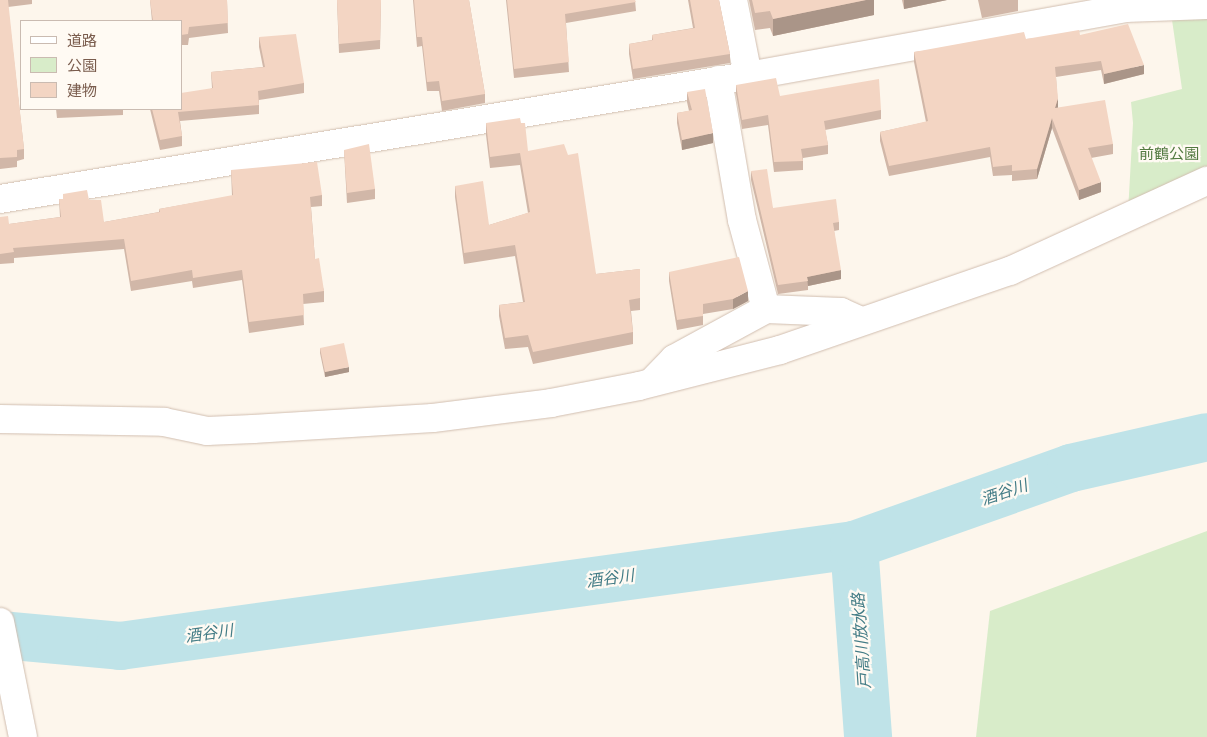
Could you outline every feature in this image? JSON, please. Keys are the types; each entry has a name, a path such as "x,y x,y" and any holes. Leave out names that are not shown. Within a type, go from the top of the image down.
{"street":[{"path":"733,0 748,76"},
{"path":"0,199 748,76 1124,4 1207,5"},
{"path":"718,80 742,220 766,308"},
{"path":"0,419 164,422 207,431 432,418 551,403 651,383 780,350 1010,272 1207,181"},
{"path":"651,383 674,359 766,308 841,312 861,321"},
{"path":"0,622 23,737"}],"green space":[{"name":"前鶴公園","path":"1207,11 1207,180 1128,212 1133,123 1131,102 1182,89 1171,13"},
{"path":"1207,531 1207,737 976,737 990,611"}],"building":[{"path":"0,0 8,0 24,149 17,150 17,157 0,158"},
{"path":"150,0 227,0 228,23 189,27 188,34 182,35 182,20 153,20"},
{"path":"337,0 381,0 380,40 339,44"},
{"path":"414,0 469,0 485,94 442,101 439,81 427,82 422,37 417,37"},
{"path":"507,0 635,0 636,2 565,14 569,62 514,69"},
{"path":"690,0 719,0 730,54 633,69 629,44 653,40 652,35 695,28"},
{"path":"752,0 866,0 773,19 770,11 755,13"},
{"path":"1128,24 1144,65 1104,74 1101,61 1055,67 1058,98 1055,108 1105,100 1113,144 1088,148 1101,182 1079,190 1052,118 1037,169 1012,171 1012,165 993,167 990,147 889,166 880,132 928,121 914,52 1024,32 1026,39 1079,30 1080,35"},
{"path":"296,34 304,83 258,91 259,105 178,112 182,136 160,140 152,110 182,110 182,93 213,88 211,72 265,67 259,37"},
{"path":"776,78 780,96 879,79 881,110 824,121 828,145 801,149 803,161 774,162 768,115 742,120 736,85"},
{"path":"705,89 713,133 682,140 677,113 692,110 687,92"},
{"path":"520,118 521,123 525,123 528,151 564,144 568,155 578,153 596,274 640,269 640,298 629,300 633,332 533,352 528,335 505,338 499,305 525,302 515,245 464,253 455,186 483,181 489,225 530,212 520,153 490,157 486,123"},
{"path":"369,144 375,189 347,193 344,150"},
{"path":"317,162 322,195 310,197 315,259 319,258 324,291 303,294 304,315 249,322 242,270 193,278 192,270 131,281 124,239 13,248 14,252 0,254 0,217 8,216 9,224 61,217 59,199 63,199 63,194 87,190 89,200 101,200 104,222 160,212 159,209 233,195 231,170"},
{"path":"767,169 773,208 836,199 839,222 833,223 841,270 807,277 808,281 778,285 751,171"},
{"path":"739,257 748,291 733,299 703,304 703,316 677,320 669,272"},
{"path":"344,343 349,367 325,372 320,348"}],"waterway":[{"name":"酒谷川","path":"0,635 120,646 854,545 1071,468 1207,437"},
{"name":"戸高川放水路","path":"854,545 868,737"}]}
